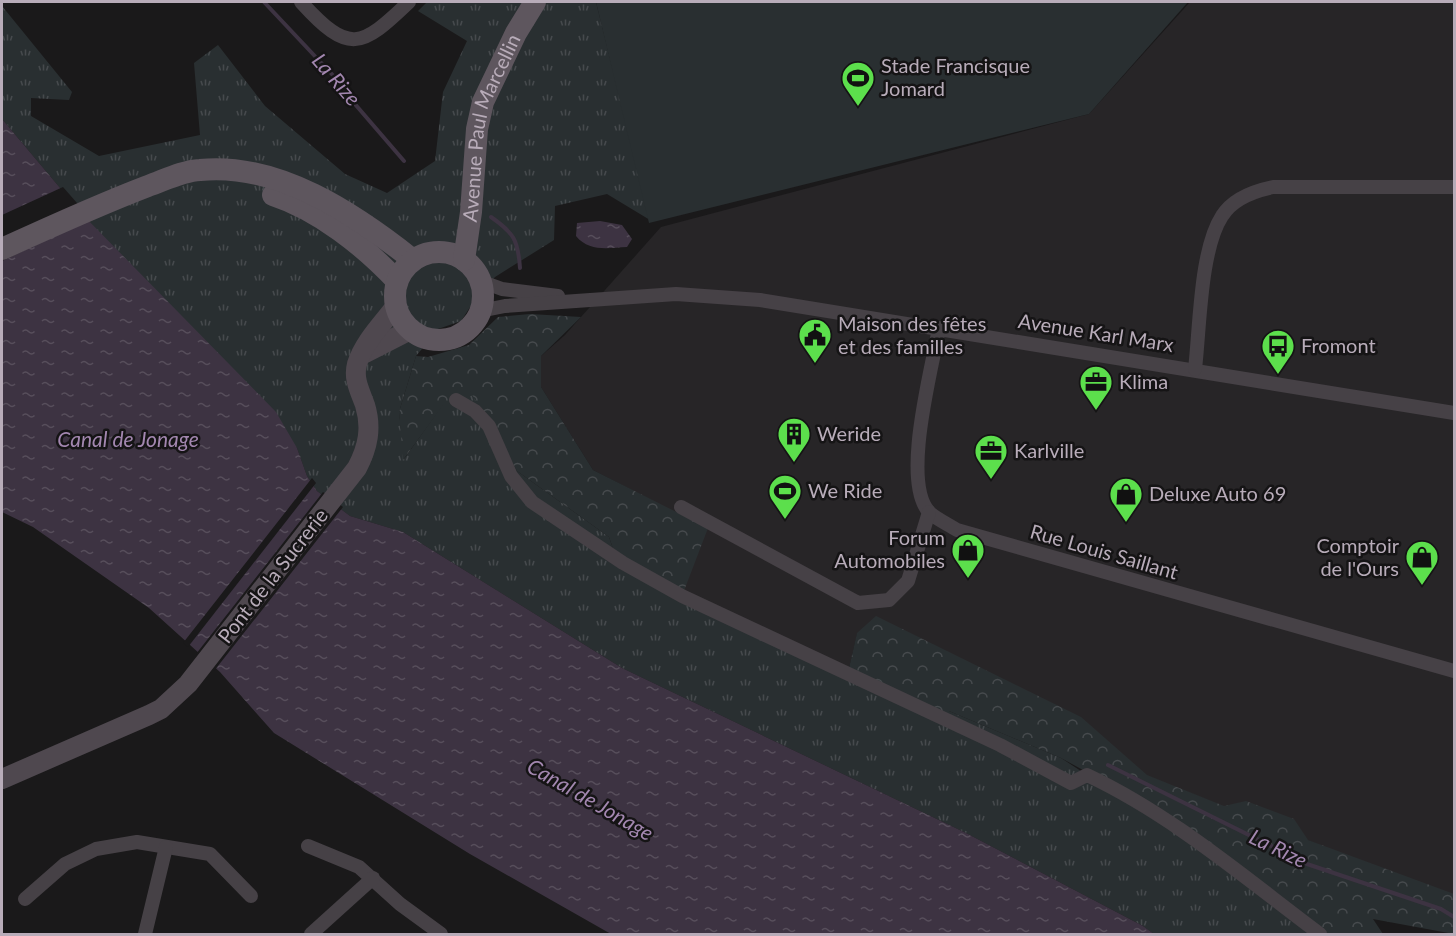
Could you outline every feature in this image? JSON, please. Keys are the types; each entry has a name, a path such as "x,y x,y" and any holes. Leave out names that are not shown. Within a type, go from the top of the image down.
{"main road":[{"name":"Avenue Paul Marcellin","path":"464,260 471,212 477,129 483,102 511,42 535,2"},
{"path":"2,249 118,197 165,180 198,170 225,169 266,177 307,192 357,219 413,260"},
{"path":"165,180 252,188 291,201 343,234 380,262 397,280"},
{"path":"441,252 464,260 480,281 482,301 480,311 472,325 450,338 433,340 410,330 396,306 397,280 413,260 425,254 441,252"}],"street":[{"path":"301,2 322,25 333,32 343,38 362,39 377,32 409,2"},
{"path":"1195,369 1209,252 1223,215 1248,193 1273,187 1455,187"},
{"name":"Avenue Karl Marx","path":"480,281 502,289 587,299"},
{"name":"Avenue Karl Marx","path":"480,311 505,306 676,294 750,299 1195,369 1455,413"},
{"path":"361,356 369,340 396,306"},
{"path":"681,507 858,603 889,600 909,580 929,512 917,487 916,459 939,328"},
{"path":"361,356 410,330"},
{"name":"Pont de la Sucrerie","path":"2,779 161,709 188,684 357,468 366,451 369,436 365,406 356,379 361,356"},
{"path":"456,400 476,411 489,426 511,476 532,502 623,563 682,596 1000,745 1071,783 1086,775 1127,794 1213,853 1320,934"},
{"name":"Rue Louis Saillant","path":"929,512 957,530 1455,671"},
{"path":"25,899 65,864 96,849 137,842 210,854 251,896"},
{"path":"308,846 359,867 400,904 441,934"},
{"path":"145,934 166,847"},
{"path":"311,934 373,878"}],"shaded area":[{"path":"1190,2 1454,2 1454,899 926,687 857,634 847,677 681,597 686,518 593,470 541,387 541,356 565,335 661,227 1089,114"}],"green space":[{"path":"427,2 596,2 650,220 607,194 555,206 554,240 495,277 474,301 461,321 438,329 416,356 399,412 404,459 444,403 470,390 517,471 609,537 620,569 916,711 949,711 1061,758 1087,775 1127,794 1320,934 1154,934 1143,926 966,833 622,668 403,532 350,516 317,491 307,476 297,448 82,214 2,119 2,6 72,92 69,100 31,98 31,116 99,156 200,135 194,63 218,45 265,106 345,174 387,193 435,161 443,92 467,41 418,11"},
{"name":"Stade Francisque Jomard","path":"596,2 1188,2 1089,114 649,223"},
{"path":"530,314 581,317 541,356 541,387 593,470 708,528 682,596 620,568 609,537 517,471 470,391 444,404 403,460 399,412 416,356 428,357 469,345 498,317"},
{"path":"876,616 1081,717 1147,775 1224,806 1246,801 1294,819 1308,840 1454,894 1454,934 1373,919 1383,934 1320,934 1127,794 1061,758 949,711 916,711 847,677 857,633"}],"water":[{"name":"Canal de Jonage","path":"2,119 82,214 276,412 297,448 307,476 317,491 350,516 403,532 622,668 966,833 1143,926 1154,934 611,934 470,854 274,733 220,672 149,608 33,527 2,512"},
{"path":"600,221 622,225 632,239 627,247 593,247 576,236 577,223"}],"pier":[{"path":"63,187 91,219 2,261 2,215"},
{"path":"312,478 316,483 188,647 183,643"},
{"path":"323,492 343,507 214,671 196,654"}],"waterway":[{"name":"La Rize","path":"264,2 343,86 348,96 404,161"},
{"name":"La Rize","path":"491,217 513,238 518,250 520,268"},
{"name":"La Rize","path":"1108,765 1307,864 1441,909 1454,917"}],"place":[{"name":"Stade Francisque Jomard","path":"858,107"},
{"name":"Maison des fêtes et des familles","path":"815,364"},
{"name":"Fromont","path":"1278,375"},
{"name":"Klima","path":"1096,411"},
{"name":"Weride","path":"794,463"},
{"name":"Karlville","path":"991,480"},
{"name":"We Ride","path":"785,520"},
{"name":"Deluxe Auto 69","path":"1126,523"},
{"name":"Forum Automobiles","path":"968,579"},
{"name":"Comptoir de l'Ours","path":"1422,586"}]}
